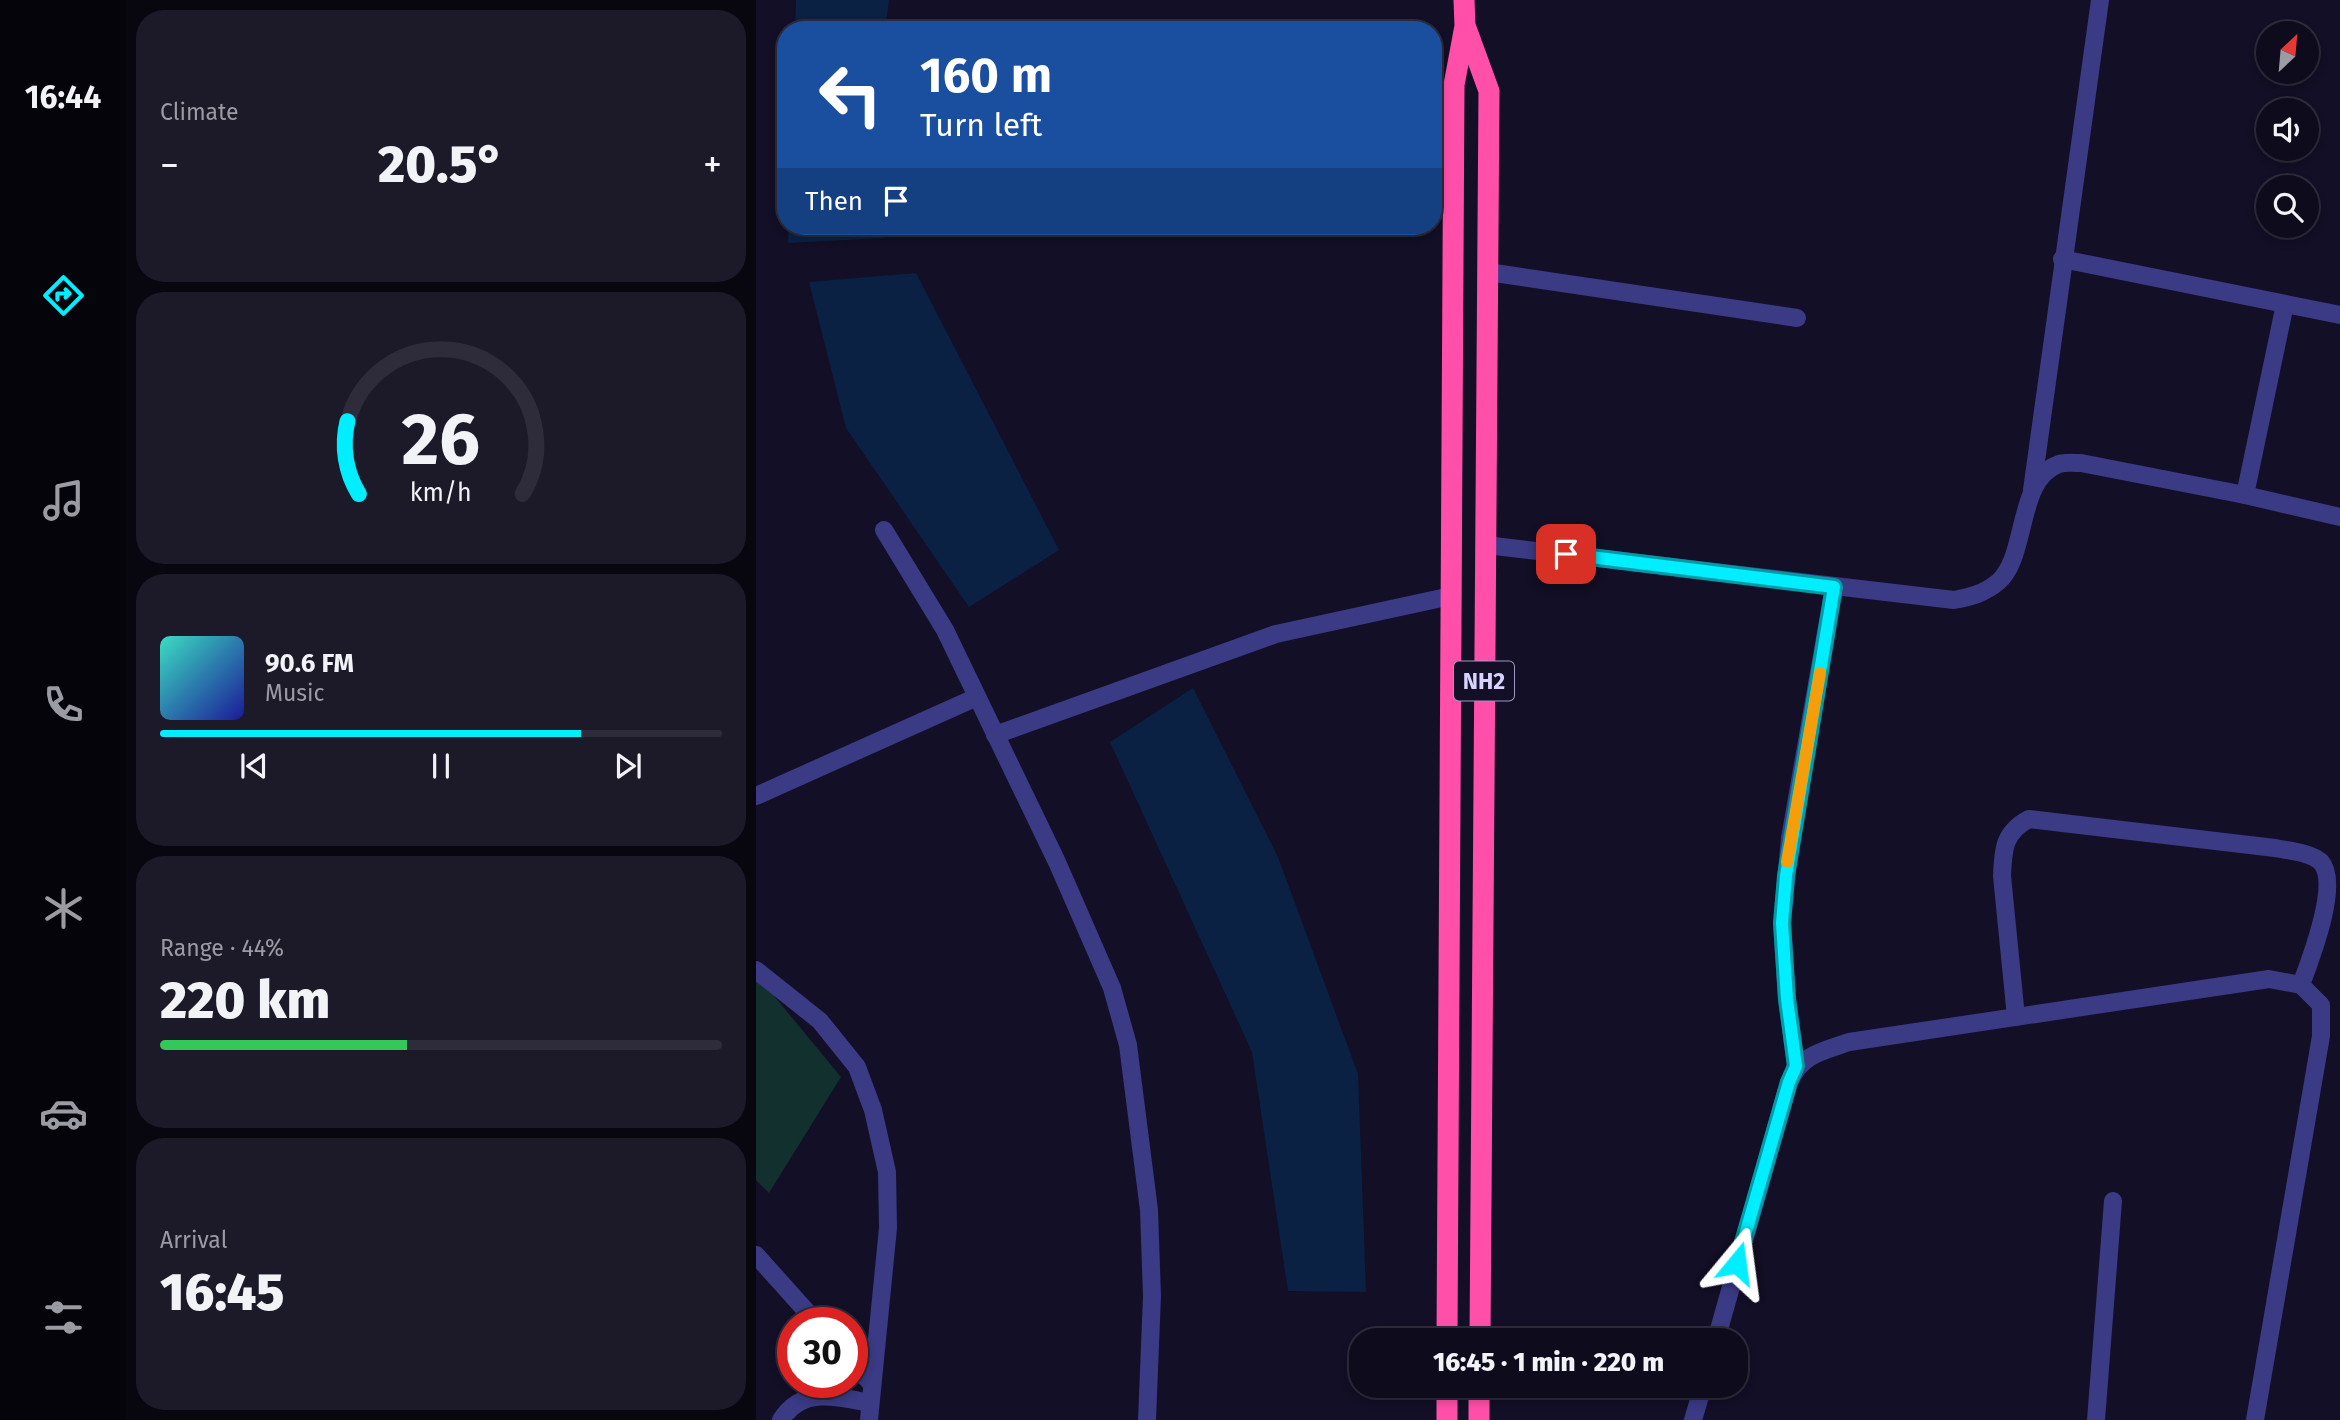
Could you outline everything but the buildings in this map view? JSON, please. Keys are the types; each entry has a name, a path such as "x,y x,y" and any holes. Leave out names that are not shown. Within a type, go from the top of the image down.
{"highway":[{"name":"NH2","path":"1447,1328 1454,85 1465,26 1465,0"},
{"name":"NH2","path":"1465,26 1489,91 1480,1328"},
{"path":"1447,1398 1447,1420"},
{"path":"1479,1398 1479,1420"}],"street":[{"path":"1486,545 1954,600 1979,595 2001,580 2015,551 2031,497 2100,0"},
{"path":"2062,259 2340,315"},
{"path":"1488,272 1797,318"},
{"path":"2245,495 2285,304"},
{"path":"2031,497 2044,475 2058,464 2081,463 2245,495 2340,517"},
{"path":"884,530 945,630 1058,862 1112,988 1128,1045 1149,1210 1152,1296 1147,1420"},
{"path":"1719,1328 1789,1082 1796,1066 1787,999 1782,923 1790,838 1834,587"},
{"path":"995,735 1276,634 1451,596"},
{"path":"756,796 978,697"},
{"path":"2016,1017 2002,876 2003,852 2013,827 2029,819 2275,848 2306,855 2322,863 2331,880 2329,902 2301,985"},
{"path":"756,970 820,1021 856,1067 873,1110 887,1172 888,1227 870,1411 812,1396 794,1404 781,1420"},
{"path":"1796,1066 1814,1055 1849,1042 2269,979 2301,985 2321,1005 2321,1035 2255,1420"},
{"path":"2096,1420 2113,1201"},
{"path":"756,1255 803,1307"},
{"path":"868,1380 872,1384"},
{"path":"1693,1420 1699,1398"}],"green space":[{"path":"756,974 841,1077 769,1193 756,1180"}],"water":[{"path":"796,0 889,0 886,21 795,21"},
{"path":"788,235 884,235 884,238 788,243"},
{"path":"916,273 1059,550 969,607 846,428 809,282"},
{"path":"1193,688 1278,857 1358,1074 1366,1292 1288,1291 1252,1052 1110,742"}],"slow traffic":[{"path":"1787,862 1820,673"}],"route":[{"path":"1566,554 1834,587 1790,838 1782,923 1787,999 1796,1066 1789,1082 1737,1263"}]}
